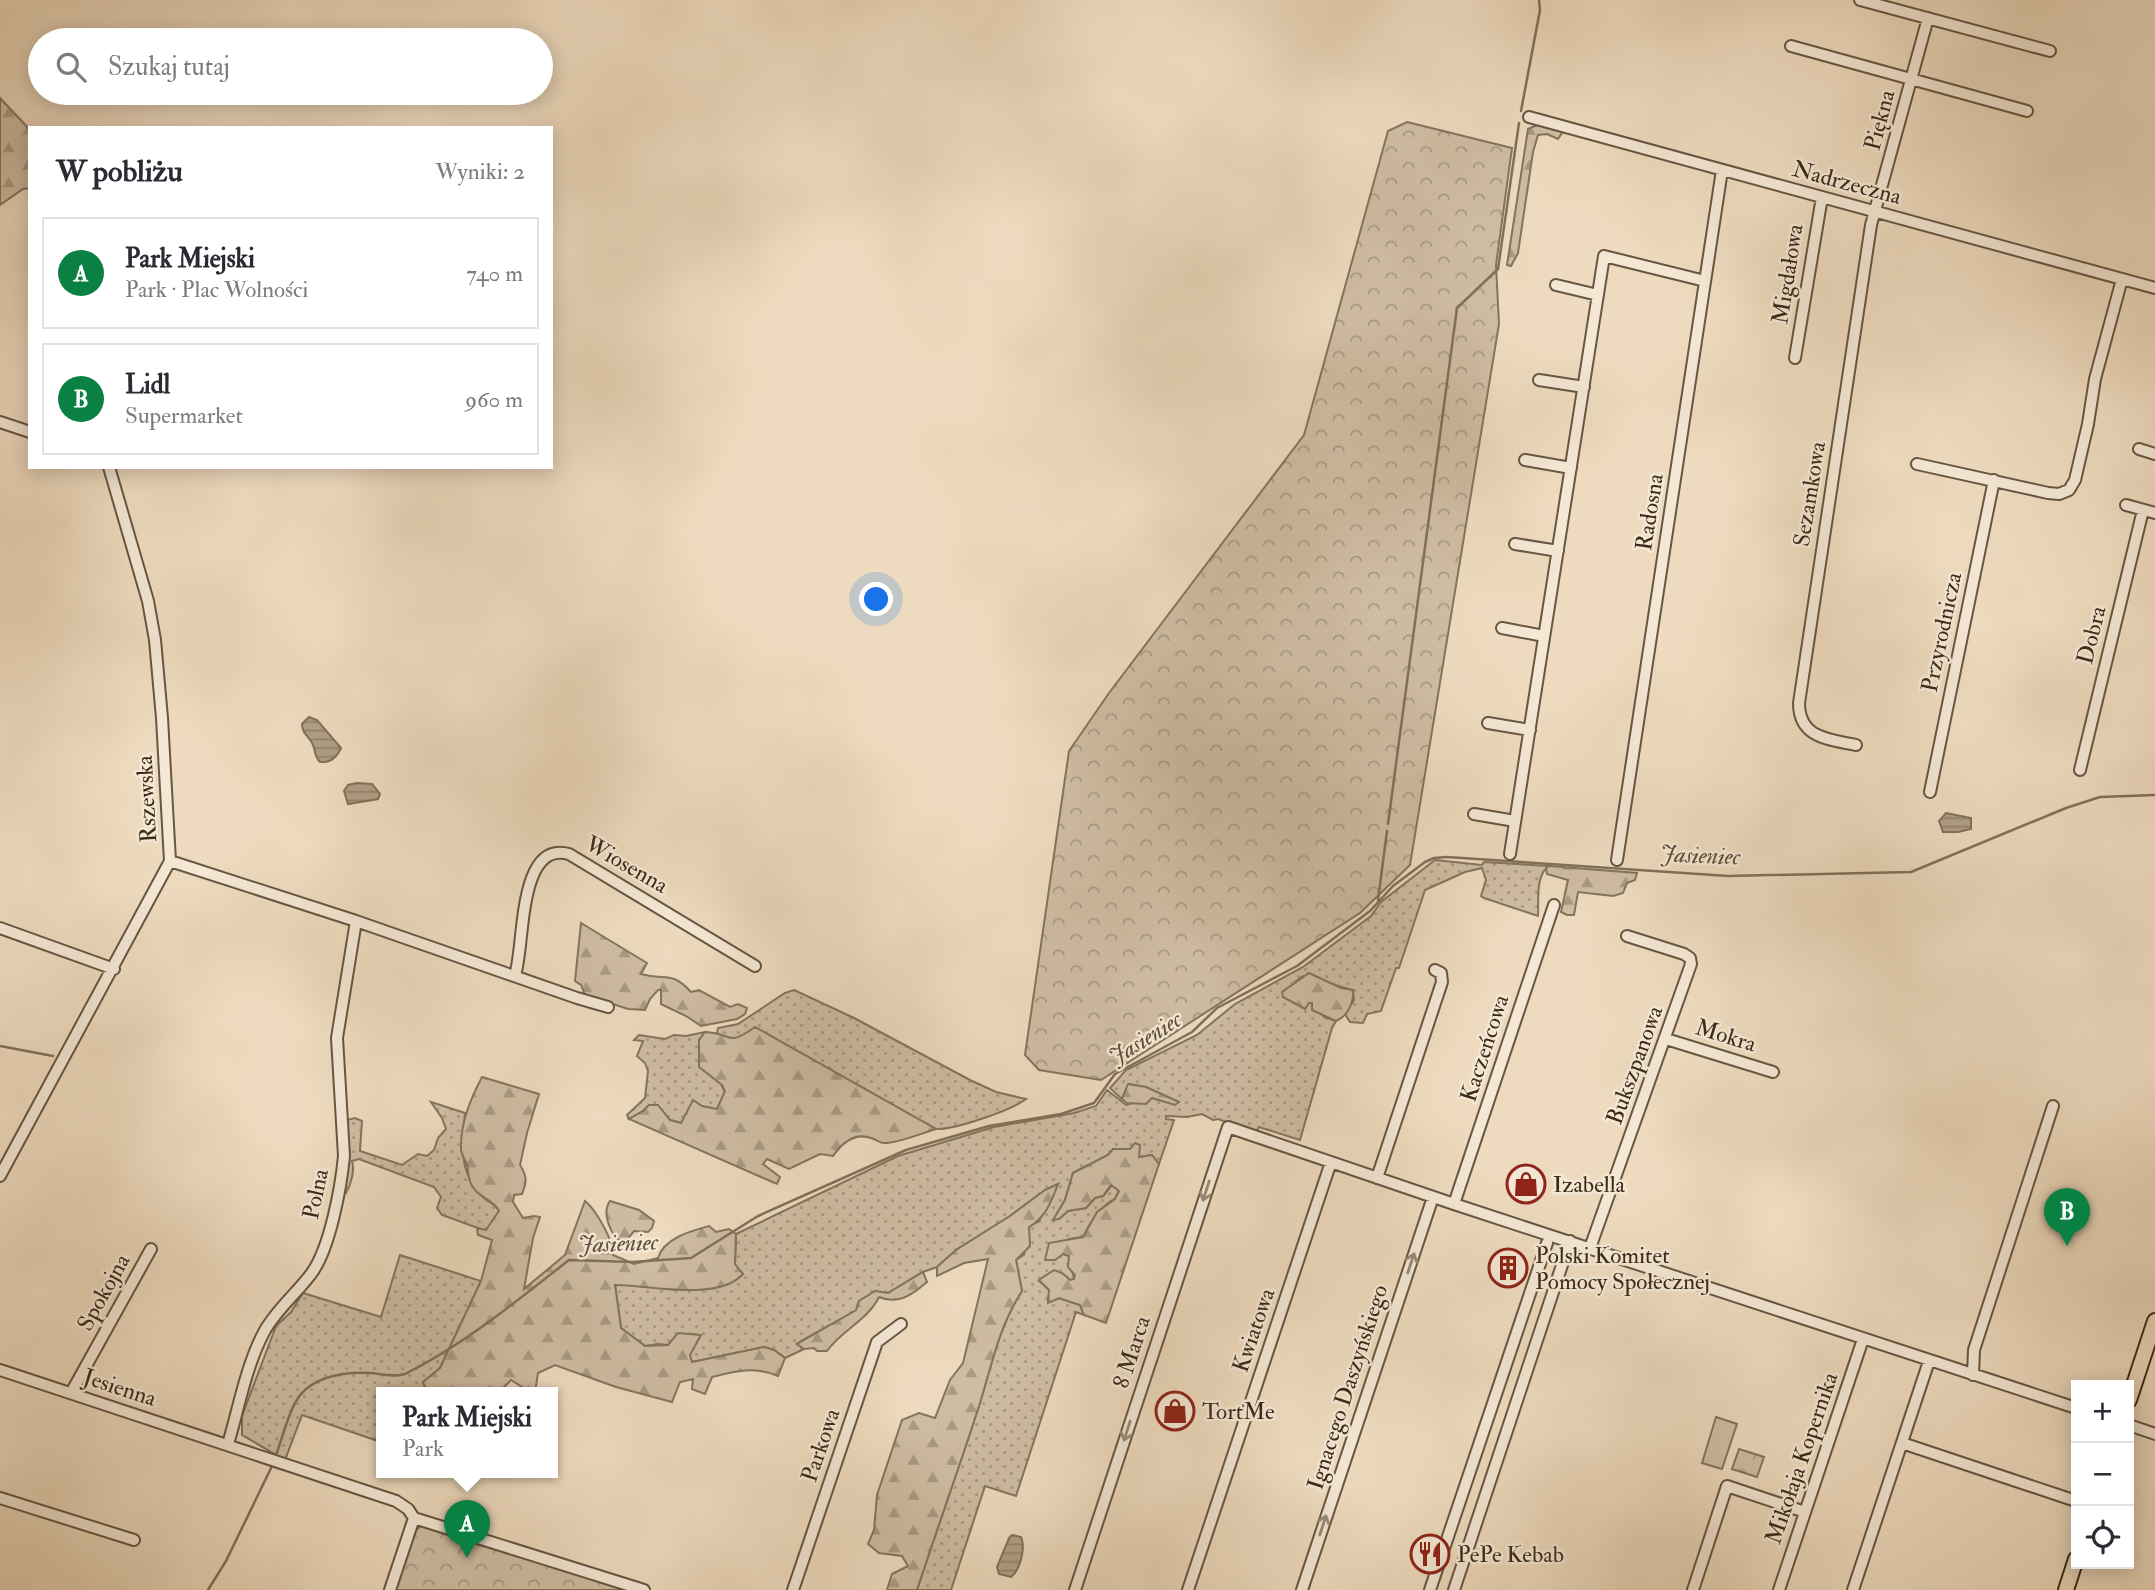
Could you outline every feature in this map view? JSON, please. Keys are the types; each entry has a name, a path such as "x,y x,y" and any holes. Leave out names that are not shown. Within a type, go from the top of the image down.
{"main road":[{"path":"2134,1385 2155,1321"},
{"path":"2066,1590 2073,1569"}],"street":[{"path":"1860,0 2050,51"},
{"name":"Piękna","path":"1875,212 1928,19"},
{"name":"Piękna","path":"1791,46 2028,111"},
{"name":"Nadrzeczna","path":"1529,117 2155,288"},
{"name":"Radosna","path":"1617,860 1721,170"},
{"name":"Migdałowa","path":"1794,358 1822,197"},
{"name":"Sezamkowa","path":"1856,745 1818,735 1808,729 1800,721 1798,703 1875,212"},
{"path":"1510,854 1605,256 1705,281"},
{"path":"1917,464 2059,494 2068,490 2075,480 2095,379 2122,279"},
{"path":"1556,285 1598,295"},
{"path":"1539,380 1584,387"},
{"path":"0,422 28,431"},
{"path":"2139,449 2155,454"},
{"path":"1525,460 1571,468"},
{"name":"Rszewska","path":"0,1177 170,861 155,640 148,601 110,469"},
{"name":"Przyrodnicza","path":"1930,792 1994,480"},
{"path":"2126,505 2155,513"},
{"name":"Dobra","path":"2080,770 2143,510"},
{"path":"1515,544 1558,551"},
{"path":"1502,628 1544,636"},
{"path":"1488,723 1530,730"},
{"path":"1474,814 1515,821"},
{"name":"Wiosenna","path":"515,975 520,961 528,885 544,859 560,852 755,966"},
{"path":"170,861 608,1007"},
{"name":"Kaczeńcowa","path":"1454,1204 1554,905"},
{"name":"Polna","path":"228,1444 265,1330 312,1273 325,1245 342,1175 344,1138 337,1038 356,921"},
{"path":"0,928 114,969"},
{"name":"Bukszpanowa","path":"1590,1248 1691,964 1690,958 1627,936"},
{"path":"1377,1178 1443,982 1441,973 1435,970"},
{"name":"Mokra","path":"1666,1039 1773,1072"},
{"path":"1973,1375 1974,1350 2053,1106"},
{"name":"8 Marca","path":"1074,1590 1228,1127 1331,1162"},
{"path":"1331,1162 2071,1406"},
{"name":"Kwiatowa","path":"1188,1590 1331,1162"},
{"name":"Ignacego Daszyńskiego","path":"1302,1590 1433,1197"},
{"path":"1454,1590 1570,1241"},
{"path":"1430,1590 1547,1243"},
{"name":"Spokojna","path":"71,1393 151,1248"},
{"path":"1536,1277 1556,1283"},
{"name":"Parkowa","path":"793,1590 877,1342 901,1324"},
{"name":"Mikołaja Kopernika","path":"1779,1590 1863,1339"},
{"path":"1853,1590 1929,1361"},
{"name":"Jesienna","path":"0,1370 228,1444"},
{"path":"2134,1427 2155,1434"},
{"path":"1902,1443 2071,1499"},
{"path":"228,1444 396,1501 414,1517 644,1590"},
{"path":"1693,1590 1727,1486 1805,1512"},
{"path":"0,1498 134,1540"},
{"path":"390,1590 414,1517"},
{"path":"1446,1545 1467,1552"}],"green space":[{"path":"0,98 28,128 28,188 0,205"},
{"path":"1407,122 1512,148 1496,265 1499,324 1410,865 1360,913 1101,1080 1039,1070 1025,1055 1069,751 1109,693 1304,435 1388,131"},
{"path":"1542,123 1564,130 1558,139 1547,134 1538,135 1518,253 1511,266 1507,265 1528,129"},
{"path":"1435,860 1482,865 1484,862 1549,866 1540,882 1538,916 1484,898 1481,896 1486,880 1482,868 1465,872 1425,890 1399,968 1396,968 1381,1011 1367,1014 1363,1023 1350,1022 1345,1014 1354,1000 1353,990 1303,976 1295,982 1309,1003 1324,1017 1336,1021 1300,1140 1259,1127 1256,1132 1218,1119 1213,1120 1202,1114 1187,1117 1166,1116 1166,1119 1174,1120 1159,1164 1152,1155 1138,1157 1130,1149 1113,1149 1108,1155 1073,1173 1065,1200 1054,1219 1059,1219 1068,1211 1086,1208 1095,1198 1103,1196 1112,1185 1119,1191 1115,1199 1096,1215 1083,1237 1069,1239 1063,1254 1069,1256 1074,1279 1070,1280 1062,1273 1039,1281 1049,1290 1048,1302 1059,1298 1080,1305 1084,1315 1076,1312 1016,1496 985,1486 951,1590 917,1590 1001,1333 1022,1291 1016,1260 1024,1255 1029,1227 1039,1221 1058,1184 956,1250 937,1267 923,1272 888,1293 875,1291 857,1310 801,1341 797,1344 804,1349 785,1358 764,1347 692,1362 689,1355 700,1335 683,1336 668,1345 645,1346 621,1328 615,1285 735,1264 736,1234 898,1156 994,1127 1074,1113 1096,1106 1107,1090 1126,1105 1152,1098 1178,1102 1146,1087 1129,1084 1122,1099 1110,1088 1126,1070 1197,1035 1235,1004 1303,967 1371,916 1381,902"},
{"path":"1549,866 1637,873 1635,880 1627,883 1623,893 1613,896 1578,892 1574,915 1567,915 1561,912 1568,880 1547,874 1546,868"},
{"path":"581,923 647,963 641,974 673,978 691,992 699,990 730,1007 738,1004 747,1008 745,1014 737,1019 701,1026 661,1004 661,990 650,999 645,1010 628,1009 585,995 581,985 575,981"},
{"path":"1309,973 1341,988 1353,990 1349,1008 1340,1019 1336,1021 1312,1010 1312,1003 1305,1009 1283,997 1282,992"},
{"path":"794,990 854,1018 970,1080 996,1092 1026,1099 982,1118 936,1129 756,1028 737,1038 728,1038 717,1033 718,1028 738,1024 785,993"},
{"path":"755,1027 936,1129 887,1143 859,1136 844,1143 833,1156 820,1154 789,1169 767,1159 763,1164 780,1177 777,1184 629,1119 649,1105 658,1105 670,1120 681,1123 693,1100 702,1106 717,1109 725,1091 722,1085 699,1067 699,1040 705,1032 734,1038"},
{"path":"705,1032 699,1040 725,1092 717,1110 702,1106 681,1123 670,1120 649,1105 629,1119 627,1115 645,1098 648,1071 645,1063 637,1056 643,1041 634,1040 639,1035 665,1039 674,1035 686,1036"},
{"path":"482,1077 539,1094 520,1165 526,1179 525,1186 522,1194 514,1195 513,1202 523,1218 540,1217 533,1238 524,1289 565,1255 585,1201 604,1226 613,1255 634,1264 658,1258 666,1245 687,1233 709,1226 716,1232 729,1229 736,1234 735,1264 743,1274 732,1283 700,1290 615,1285 621,1328 645,1346 668,1345 678,1333 701,1335 690,1355 692,1362 764,1347 774,1350 785,1358 778,1376 753,1370 720,1375 712,1377 705,1394 692,1389 693,1379 680,1382 672,1402 616,1387 555,1365 538,1373 536,1387 522,1387 511,1380 504,1387 425,1387 423,1382 440,1368 481,1281 492,1240 478,1235 477,1228 486,1230 499,1211 473,1187 461,1150 462,1131"},
{"path":"1128,1084 1146,1087 1179,1102 1175,1105 1152,1098 1146,1104 1127,1103 1122,1099"},
{"path":"431,1102 465,1113 463,1147 469,1178 483,1197 499,1211 486,1231 442,1215 437,1208 441,1197 434,1187 359,1159 352,1161 351,1182 346,1193 343,1192 347,1169 347,1120 355,1118 362,1121 360,1151 402,1165 418,1154 427,1156 434,1150 438,1138 446,1129"},
{"path":"1135,1143 1140,1145 1139,1157 1152,1155 1159,1164 1106,1323 1084,1315 1080,1305 1059,1298 1048,1303 1049,1290 1039,1280 1054,1270 1070,1280 1074,1279 1075,1275 1068,1267 1069,1256 1063,1254 1055,1260 1045,1260 1049,1243 1083,1237 1097,1212 1115,1199 1119,1191 1111,1185 1103,1196 1095,1198 1086,1208 1068,1211 1059,1219 1053,1220 1065,1200 1073,1173 1108,1155 1113,1149 1130,1149"},
{"path":"1058,1184 1044,1214 1029,1227 1030,1246 1016,1260 1022,1291 1001,1333 917,1590 887,1590 892,1574 908,1566 902,1556 879,1553 868,1544 874,1530 877,1495 902,1420 919,1413 935,1418 950,1380 963,1363 988,1259 964,1263 937,1276 937,1267 956,1250"},
{"path":"610,1201 639,1210 654,1221 652,1228 648,1232 634,1231 625,1240 617,1239 608,1220"},
{"path":"400,1255 481,1281 440,1368 423,1382 425,1387 376,1387 376,1440 302,1415 285,1460 242,1435 242,1416 276,1326 291,1312 303,1293 381,1317"},
{"path":"923,1272 927,1282 921,1287 899,1299 879,1297 868,1312 827,1351 804,1349 797,1344 856,1310 859,1301 875,1291 888,1293"},
{"path":"1716,1417 1737,1424 1722,1469 1702,1463"},
{"path":"1739,1449 1764,1457 1757,1477 1732,1469"},
{"path":"421,1526 628,1590 395,1590 414,1532"}],"shaded area":[{"path":"309,717 317,720 341,748 330,760 320,762 303,730 302,724"},
{"path":"372,784 380,794 378,799 348,804 344,791 348,785"},
{"path":"1946,813 1971,818 1971,829 1943,832 1939,821"},
{"path":"1012,1535 1021,1537 1023,1547 1019,1564 1011,1577 999,1574 997,1567"}],"waterway":[{"path":"1521,111 1540,10 1539,0"},
{"path":"1388,824 1457,308 1498,269 1519,123"},
{"name":"Jasieniec","path":"275,1458 293,1407 308,1388 343,1374 407,1373 471,1335 569,1260 632,1262 691,1258 758,1216 906,1150 989,1126 1061,1114 1094,1103 1115,1074 1192,1032 1217,1008 1297,966 1370,911 1393,886 1434,858 1728,876 1911,872 2066,808 2100,797 2155,795"},
{"path":"1378,900 1387,831"},
{"path":"0,1046 53,1056"},
{"name":"Jasieniec","path":"208,1590 226,1561 273,1464"}],"place":[{"name":"Izabella","path":"1526,1184"},
{"name":"Lidl","path":"2067,1246"},
{"name":"Polski Komitet Pomocy Społecznej","path":"1508,1268"},
{"name":"TortMe","path":"1175,1411"},
{"name":"PePe Kebab","path":"1430,1554"},
{"name":"Park Miejski","path":"467,1558"}]}
